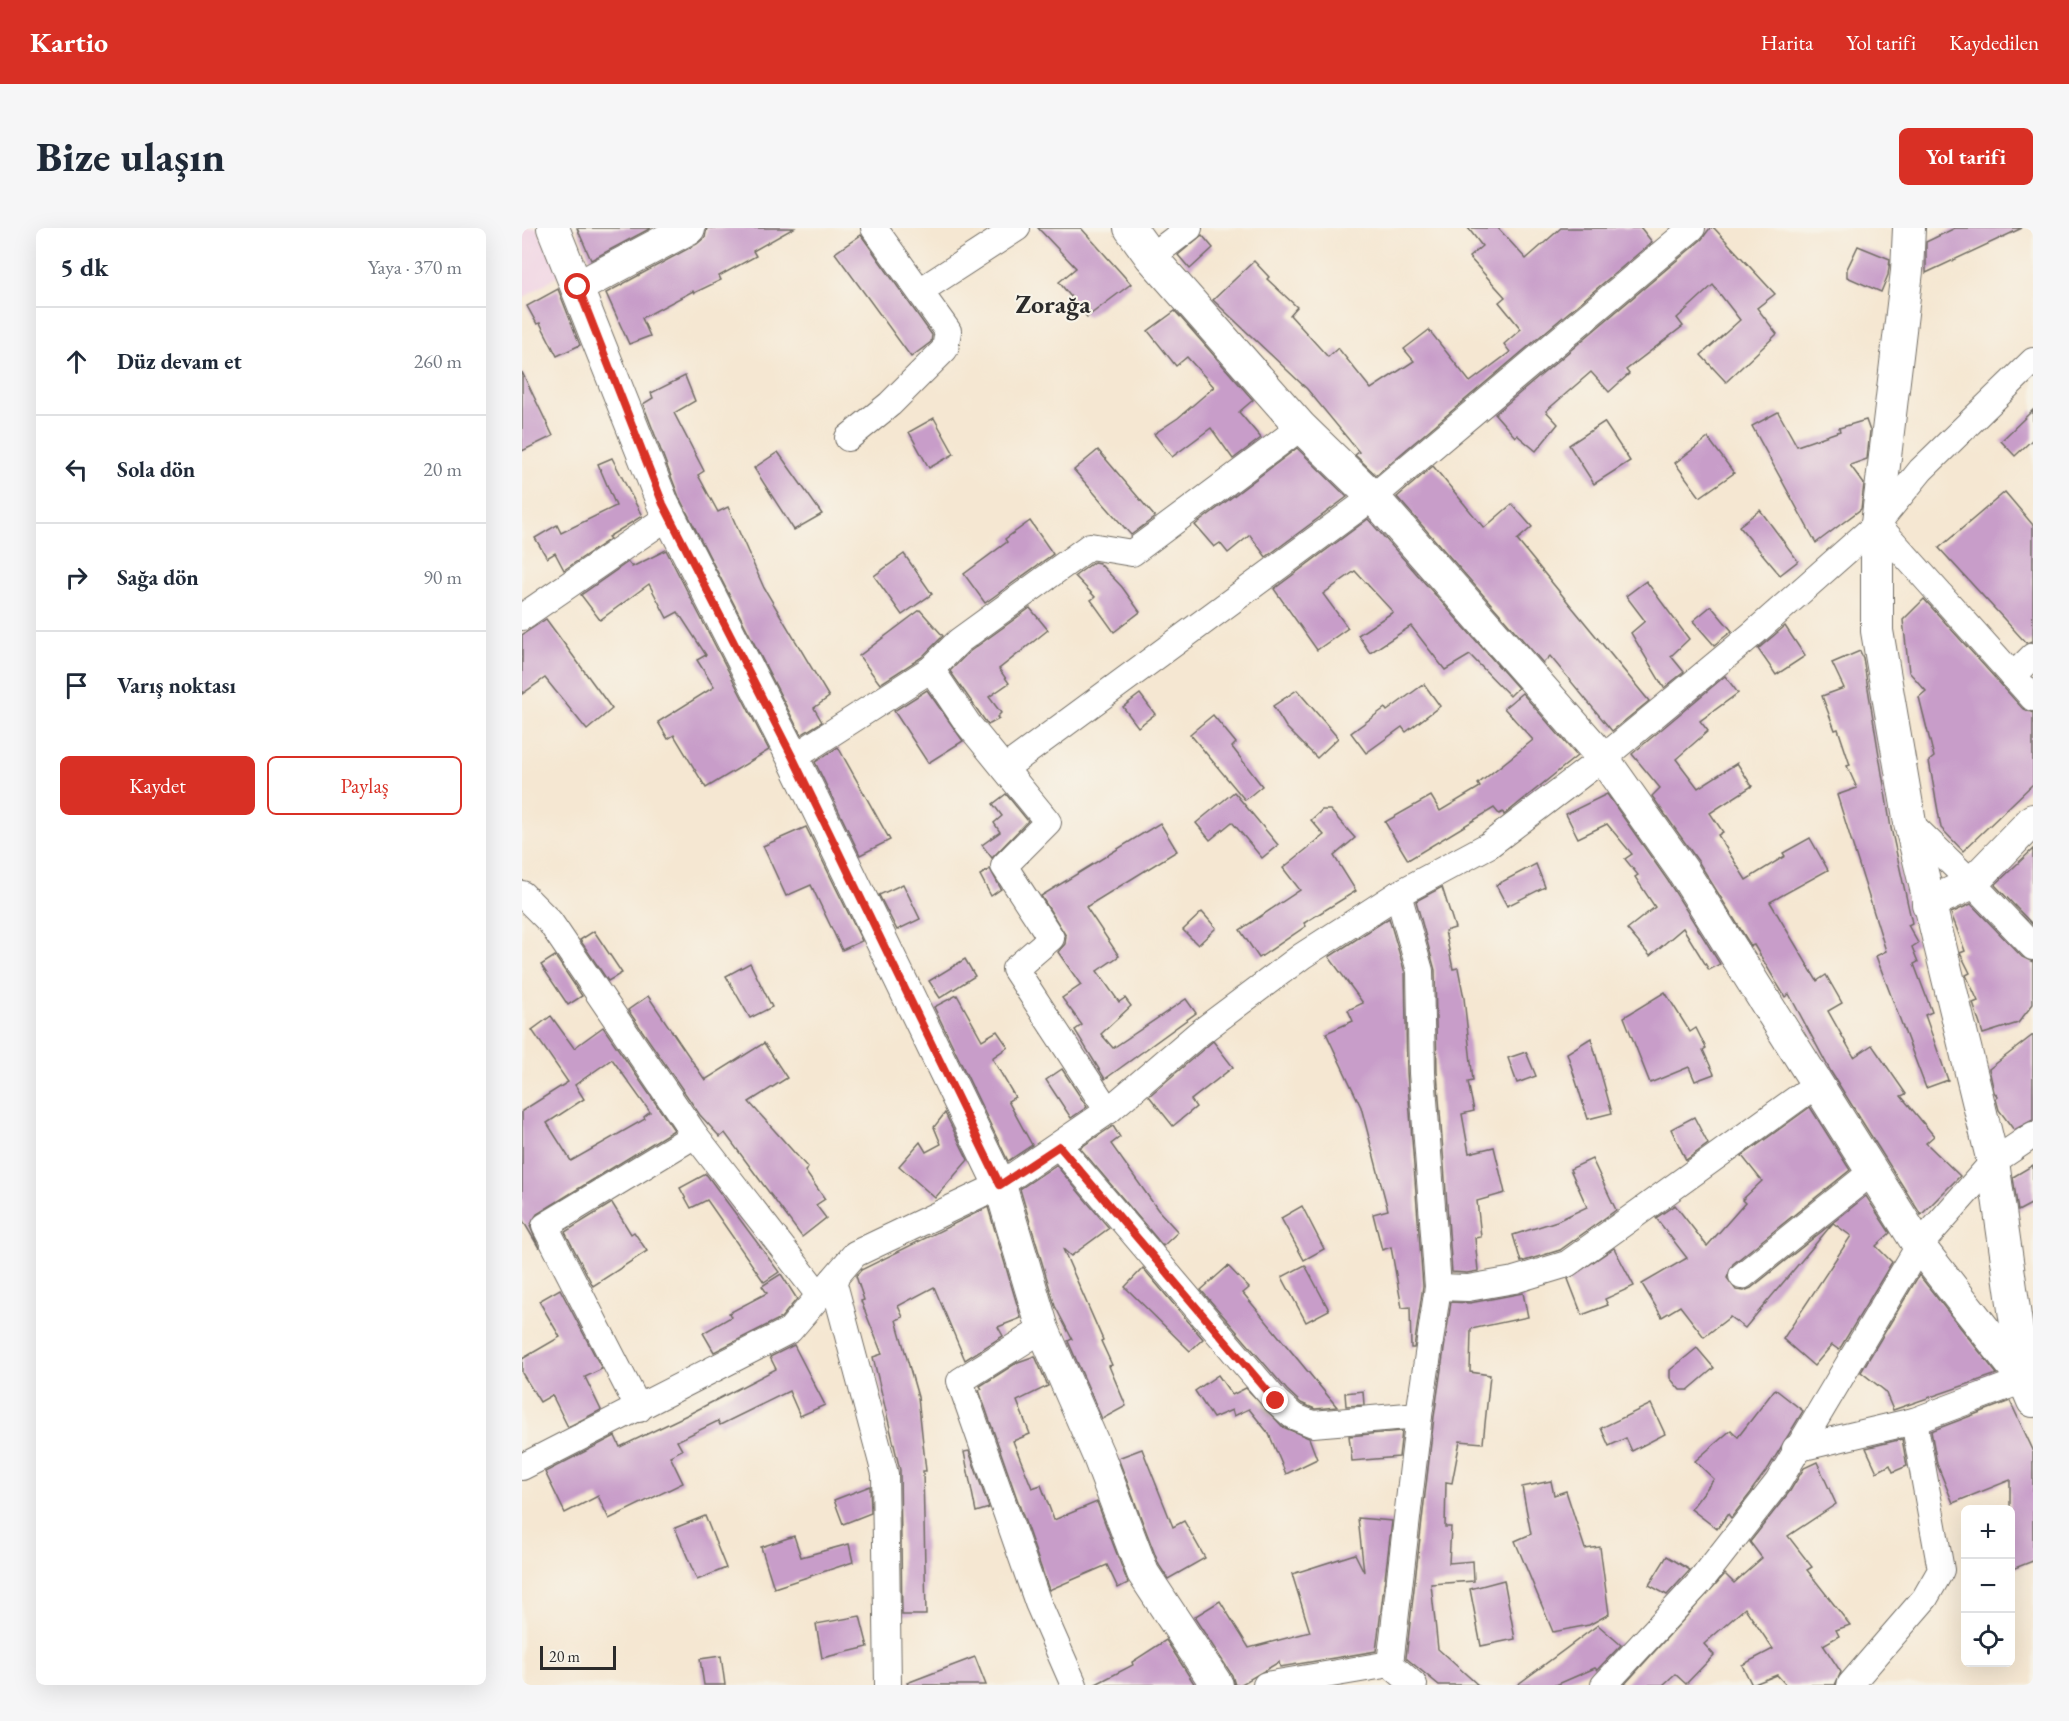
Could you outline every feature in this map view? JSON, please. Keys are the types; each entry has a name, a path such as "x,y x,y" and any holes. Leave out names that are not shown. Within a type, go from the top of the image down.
{"street":[{"path":"553,228 669,516 793,758 1000,1185 1043,1329 1099,1457 1143,1573 1217,1685"},
{"path":"578,287 689,228"},
{"path":"848,438 890,404 945,349 948,331 873,228"},
{"path":"920,291 1017,228"},
{"path":"1110,228 1151,258"},
{"path":"1130,228 1151,258 1301,427 1373,497 1603,758 1683,871 1919,1246 2029,1391"},
{"path":"1151,258 1189,228"},
{"path":"1005,768 1373,497 1692,228"},
{"path":"1909,228 1907,271 1877,524 1877,631 1910,824 1993,1162 2026,1336 2029,1391"},
{"path":"522,1467 790,1330 855,1254 1000,1185 1108,1111 1226,1012 1302,956 1398,894 1489,845 1603,758 1755,632 1877,524 1921,470 2033,361"},
{"path":"793,758 931,669 958,641 1090,546 1132,553 1301,427"},
{"path":"522,617 669,516"},
{"path":"1877,524 2033,698"},
{"path":"2013,676 2033,656"},
{"path":"931,669 968,724 1048,822 1004,866 1051,938 1015,969 1108,1111"},
{"path":"1928,904 1972,883 2033,820"},
{"path":"1910,824 1972,883 2033,947"},
{"path":"522,894 550,922 695,1135 826,1287 885,1474 888,1685"},
{"path":"1390,1664 1419,1415 1438,1287 1422,1073 1420,971 1398,894"},
{"path":"1438,1287 1468,1288 1503,1282 1567,1264 1817,1084"},
{"path":"639,1409 545,1226 695,1135"},
{"path":"1604,1685 1699,1583 1778,1482 1795,1449 1919,1246 1993,1162 2033,1136"},
{"path":"1059,1146 1276,1401 1293,1416 1313,1424 1419,1415"},
{"path":"1742,1276 1872,1171"},
{"path":"1043,1329 960,1381 1038,1603 1074,1685"},
{"path":"1795,1449 2029,1391"},
{"path":"1850,1685 1925,1599 1941,1570 1914,1421"},
{"path":"1266,1685 1390,1664"},
{"path":"1390,1664 1414,1685"}],"shaded area":[{"path":"522,228 537,228 560,274 522,299"}],"building":[{"path":"577,228 651,228 591,260"},
{"path":"707,228 794,228 753,251 756,256 719,276 721,280 694,293 693,291 642,318 650,336 629,344 606,293 697,244 705,237"},
{"path":"1038,228 1081,228 1131,284 1087,317 1059,282 1076,268"},
{"path":"1468,228 1498,228 1526,259 1561,228 1641,228 1652,242 1376,475 1355,455 1359,452 1307,389 1213,300 1254,261 1269,277 1267,279 1297,307 1290,315 1328,357 1338,348 1371,389 1414,361 1404,349 1429,330 1470,382 1510,352 1504,344 1521,329 1499,302 1505,297 1469,257 1482,246"},
{"path":"1710,228 1714,228 1775,294 1757,308 1777,334 1726,382 1701,355 1740,320 1713,285 1677,318 1683,326 1626,370 1629,374 1609,392 1591,372 1546,411 1558,424 1536,451 1517,435 1515,437 1495,414 1702,239"},
{"path":"1955,228 2022,228 1926,273 1926,242"},
{"path":"861,235 932,335 931,342 911,357 835,253"},
{"path":"1202,235 1213,248 1190,269 1178,255"},
{"path":"1858,246 1890,259 1888,275 1881,292 1847,277 1847,269"},
{"path":"558,289 580,345 557,356 540,323 537,324 527,306"},
{"path":"1175,311 1253,400 1239,412 1261,438 1233,459 1211,428 1172,457 1154,434 1178,418 1214,387 1187,357 1176,366 1148,331"},
{"path":"522,372 553,436 522,451"},
{"path":"685,376 695,401 674,413 704,471 698,475 718,512 728,507 764,588 829,697 814,708 822,722 801,735 679,497 643,404 653,398 651,393"},
{"path":"2033,410 2033,439 2015,456 2001,441"},
{"path":"1778,412 1797,446 1840,431 1839,428 1866,420 1870,431 1867,459 1850,465 1864,484 1861,509 1816,543 1752,426"},
{"path":"934,418 954,454 929,468 909,432"},
{"path":"1604,422 1630,461 1594,484 1569,445"},
{"path":"1708,438 1734,473 1700,497 1675,463"},
{"path":"1297,448 1347,497 1266,557 1250,535 1228,553 1220,543 1214,547 1195,525"},
{"path":"1098,450 1155,517 1131,535 1074,470"},
{"path":"778,452 822,514 794,530 754,468"},
{"path":"612,458 642,516 608,537 610,539 564,570 555,553 547,558 535,538 557,525 561,533 616,506 598,464"},
{"path":"1433,466 1484,528 1512,504 1532,527 1517,540 1649,701 1612,731 1550,656 1543,663 1397,497"},
{"path":"2005,492 2033,525 2033,641 2026,643 1939,548"},
{"path":"1760,510 1798,561 1780,575 1739,526"},
{"path":"1368,519 1518,688 1510,696 1470,655 1445,670 1411,626 1370,653 1358,635 1393,612 1355,571 1323,594 1348,628 1317,650 1274,589"},
{"path":"1030,521 1053,554 985,603 964,574 1007,542 1005,539"},
{"path":"666,550 769,750 706,788 674,735 668,739 658,722 714,687 697,660 706,655 678,612 667,618 649,584 600,620 581,595 628,562 632,567"},
{"path":"904,554 932,594 902,615 874,576"},
{"path":"1094,562 1099,563 1122,587 1140,612 1114,632 1091,600 1095,597 1075,576"},
{"path":"1646,581 1689,639 1671,656 1684,672 1664,688 1631,633 1645,621 1626,596"},
{"path":"1924,599 2022,708 2033,713 2033,784 1963,851 1941,828 1929,761 1934,757 1919,697 1926,691 1909,672 1903,620"},
{"path":"1711,606 1732,631 1714,645 1693,621"},
{"path":"1030,608 1048,630 999,669 1009,683 989,697 1001,713 997,717 999,719 988,725 950,671 969,652"},
{"path":"920,610 943,636 922,657 880,684 859,656"},
{"path":"546,619 612,709 587,730 545,678 522,694 522,635"},
{"path":"1785,626 1805,656 1776,675 1758,649"},
{"path":"1860,651 1891,828 1912,923 1908,925 1918,943 1912,947 1918,962 1914,964 1932,1012 1925,1015 1948,1080 1926,1088 1876,956 1886,951 1837,795 1857,788 1847,766 1850,765 1838,729 1835,730 1822,696 1844,688 1832,663"},
{"path":"1725,676 1738,693 1700,721 1708,731 1676,759 1698,788 1737,763 1752,786 1710,813 1723,832 1718,835 1746,880 1785,856 1783,853 1810,838 1828,870 1770,902 1817,981 1826,975 1842,1003 1828,1011 1854,1057 1872,1045 1906,1094 1901,1096 1934,1136 1926,1143 1960,1176 1921,1215 1831,1072 1789,994 1785,997 1754,945 1751,946 1698,861 1652,796 1660,788 1632,754"},
{"path":"1424,684 1440,706 1406,732 1402,727 1366,753 1351,733 1385,708 1387,711"},
{"path":"927,690 963,741 928,763 894,711"},
{"path":"1297,690 1338,738 1317,758 1286,727 1273,706"},
{"path":"1522,693 1577,756 1504,815 1503,812 1499,814 1494,808 1408,860 1385,822 1431,796 1440,811 1480,787 1478,784 1533,740 1504,708"},
{"path":"1140,694 1155,714 1138,727 1123,707"},
{"path":"1213,715 1236,743 1232,747 1262,786 1245,800 1190,734"},
{"path":"838,747 890,840 860,855 815,762"},
{"path":"1234,792 1278,845 1262,858 1232,822 1210,840 1196,823"},
{"path":"1006,794 1028,821 992,858 982,845 1000,832 994,823 1002,816 993,804"},
{"path":"1607,794 1668,881 1720,964 1709,970 1683,928 1650,956 1627,929 1655,907 1635,877 1638,875 1625,859 1632,854 1607,824 1578,838 1566,814"},
{"path":"1322,810 1330,810 1355,838 1334,856 1356,891 1304,923 1306,926 1259,958 1240,930 1300,890 1283,868 1324,835 1311,820"},
{"path":"1160,823 1177,851 1086,907 1119,956 1097,971 1119,1002 1125,998 1131,1006 1101,1034 1113,1048 1186,999 1196,1013 1105,1079 1075,1030 1082,1025 1062,998 1081,985 1058,952 1065,944 1066,936 1041,896"},
{"path":"806,827 862,941 842,950 811,885 786,896 763,846"},
{"path":"2033,849 2033,925 1995,885"},
{"path":"1536,864 1545,887 1507,906 1496,885"},
{"path":"990,869 1001,889 991,896 980,875"},
{"path":"903,884 920,919 897,930 879,895"},
{"path":"1442,887 1455,928 1445,931 1453,969 1458,968 1464,998 1473,1081 1468,1082 1474,1111 1462,1114 1469,1153 1494,1147 1505,1193 1477,1201 1481,1237 1475,1238 1478,1271 1467,1273 1452,1272 1437,1072 1435,970 1416,901"},
{"path":"1971,904 2022,957 2033,962 2033,1004 2018,1023 1983,1034 1973,1003 1978,1001 1966,975 1970,973 1960,953 1965,951 1951,913"},
{"path":"1202,912 1216,928 1198,945 1183,930"},
{"path":"1389,918 1405,973 1407,1073 1423,1286 1414,1348 1411,1348 1410,1307 1402,1308 1391,1247 1382,1250 1373,1214 1388,1210 1361,1107 1326,1033 1353,1021 1348,1010 1363,1003 1329,957"},
{"path":"594,931 622,973 608,981 580,940"},
{"path":"555,956 582,996 568,1005 541,965"},
{"path":"965,959 975,976 940,998 929,981"},
{"path":"750,963 772,1007 750,1018 726,976"},
{"path":"1665,992 1690,1032 1696,1028 1706,1048 1703,1050 1714,1074 1695,1081 1689,1067 1650,1083 1624,1017"},
{"path":"957,995 982,1040 997,1031 1008,1047 992,1058 1015,1097 1008,1101 1032,1145 1008,1161 934,1007"},
{"path":"648,996 705,1080 764,1043 787,1078 749,1102 808,1168 805,1171 825,1199 816,1205 826,1218 802,1237 725,1133 720,1137 700,1115 628,1010"},
{"path":"551,1016 574,1048 603,1027 674,1130 537,1214 530,1226 539,1248 522,1219 522,1111 568,1082 532,1030","holes":["612,1059 650,1112 644,1117 645,1119 571,1161 547,1123 584,1099 575,1085"]},
{"path":"2033,1035 2033,1120 2014,1130 1999,1110 1996,1099 1998,1097 1994,1092 1989,1069"},
{"path":"1591,1038 1612,1113 1588,1119 1567,1053"},
{"path":"1213,1041 1233,1067 1191,1100 1196,1107 1173,1126 1149,1096"},
{"path":"1526,1052 1536,1076 1517,1083 1508,1058"},
{"path":"1062,1069 1087,1107 1071,1118 1046,1080"},
{"path":"1810,1107 1850,1170 1733,1264 1727,1278 1736,1290 1744,1291 1751,1288 1866,1196 1890,1233 1876,1246 1892,1262 1839,1350 1832,1345 1814,1366 1783,1339 1851,1236 1833,1223 1745,1328 1730,1317 1704,1337 1680,1306 1662,1317 1642,1284 1687,1258 1656,1218 1675,1205 1707,1246 1745,1203 1742,1200 1762,1181 1742,1156"},
{"path":"945,1113 968,1160 935,1198 899,1166 920,1142 926,1152 941,1144 934,1127"},
{"path":"1694,1117 1708,1144 1686,1160 1671,1129"},
{"path":"1113,1126 1120,1137 1111,1144 1158,1210 1178,1232 1163,1246 1080,1148"},
{"path":"1592,1159 1616,1210 1560,1250 1521,1262 1513,1235 1557,1221 1587,1207 1570,1169"},
{"path":"1056,1165 1109,1228 1071,1256 1063,1249 1103,1340 1101,1341 1112,1365 1109,1366 1126,1406 1102,1419 1068,1341 1072,1339 1055,1306 1020,1189"},
{"path":"2033,1165 2033,1203 2018,1211 2013,1177"},
{"path":"706,1174 779,1272 764,1282 707,1200 691,1208 680,1188"},
{"path":"612,1203 631,1234 634,1232 647,1251 593,1286 565,1232"},
{"path":"1302,1206 1324,1249 1304,1260 1281,1218"},
{"path":"988,1207 1021,1318 998,1327 1003,1336 965,1360 934,1287 898,1306 903,1317 896,1320 918,1397 926,1471 923,1471 926,1615 902,1615 900,1470 873,1357 882,1354 861,1301 864,1300 856,1276 861,1270"},
{"path":"1614,1248 1634,1286 1605,1299 1608,1305 1582,1315 1568,1279"},
{"path":"1305,1265 1329,1310 1306,1322 1282,1277"},
{"path":"1228,1266 1249,1288 1243,1293 1337,1407 1315,1409 1301,1403 1287,1390 1201,1290"},
{"path":"1143,1268 1203,1339 1190,1351 1125,1287"},
{"path":"781,1274 797,1299 781,1318 714,1352 703,1333 731,1317 729,1313 767,1293 762,1286"},
{"path":"1919,1275 1997,1374 1893,1410 1885,1391 1861,1372"},
{"path":"560,1289 602,1369 585,1377 601,1410 568,1427 552,1395 540,1402 522,1373 522,1359 560,1337 539,1301"},
{"path":"1523,1293 1528,1317 1471,1329 1470,1372 1490,1375 1483,1443 1460,1441 1452,1483 1446,1482 1445,1527 1451,1527 1449,1563 1473,1561 1474,1581 1431,1584 1438,1649 1478,1685 1439,1685 1406,1658 1434,1417 1451,1302 1470,1303"},
{"path":"794,1345 825,1405 800,1416 789,1391 720,1425 718,1421 677,1441 682,1450 670,1456 683,1483 609,1519 598,1496 565,1513 545,1472 615,1436 620,1447 689,1414 776,1369 770,1357"},
{"path":"1697,1348 1714,1368 1688,1390 1680,1390 1670,1378 1670,1370"},
{"path":"1035,1356 1048,1386 1017,1401 1030,1434 1013,1441 1032,1488 1041,1485 1054,1520 1097,1502 1128,1583 1118,1588 1107,1565 1049,1590 979,1390 982,1389 980,1386 1018,1362"},
{"path":"1218,1375 1232,1395 1246,1388 1283,1427 1309,1438 1317,1459 1286,1474 1269,1434 1249,1409 1234,1416 1232,1410 1213,1418 1195,1391"},
{"path":"1775,1389 1803,1411 1769,1467 1751,1491 1753,1490 1731,1518 1728,1514 1717,1529 1691,1509 1714,1479 1695,1461 1731,1430 1738,1437"},
{"path":"1363,1391 1364,1405 1346,1406 1345,1393"},
{"path":"2010,1401 2033,1450 2033,1561 2015,1568 2015,1505 2010,1505 2010,1480 1953,1503 1937,1464 1931,1431"},
{"path":"1651,1404 1665,1434 1632,1451 1626,1438 1609,1446 1601,1428"},
{"path":"1402,1431 1399,1457 1352,1461 1349,1436"},
{"path":"1902,1439 1907,1466 1893,1472 1890,1465 1877,1472 1866,1448"},
{"path":"1142,1449 1173,1527 1184,1521 1205,1558 1168,1579 1159,1565 1118,1458"},
{"path":"969,1451 989,1508 976,1512 964,1452"},
{"path":"1817,1462 1836,1504 1788,1536 1812,1567 1807,1570 1850,1625 1836,1630 1839,1636 1823,1645 1841,1672 1835,1685 1786,1685 1777,1675 1752,1685 1742,1665 1773,1649 1745,1608 1704,1644 1714,1655 1686,1684 1675,1674 1663,1685 1624,1685 1725,1574 1734,1583 1762,1558 1750,1542 1790,1491 1804,1468"},
{"path":"1551,1481 1554,1495 1566,1491 1585,1549 1600,1547 1609,1614 1589,1625 1553,1632 1515,1541 1531,1534 1522,1487"},
{"path":"870,1486 871,1513 843,1524 834,1500"},
{"path":"705,1516 726,1568 697,1580 675,1528"},
{"path":"1358,1518 1392,1521 1376,1651 1280,1667 1279,1662 1240,1685 1235,1685 1232,1675 1194,1617 1220,1601 1249,1648 1310,1632 1292,1574 1355,1554 1364,1572"},
{"path":"794,1536 801,1557 849,1544 853,1562 774,1588 761,1547"},
{"path":"1667,1556 1690,1570 1667,1595 1649,1585"},
{"path":"1504,1580 1515,1639 1481,1646 1470,1589"},
{"path":"860,1616 868,1647 822,1658 816,1624"},
{"path":"1598,1625 1621,1645 1597,1670 1595,1668 1556,1685 1517,1685"},
{"path":"1166,1640 1195,1685 1094,1685 1133,1665 1132,1662"},
{"path":"721,1656 725,1685 704,1685 700,1659"},
{"path":"975,1657 986,1685 908,1685 907,1683"}],"district":[{"name":"Zorağa","path":"1053,304"}],"route":[{"path":"578,287 663,504 793,758 1000,1185 1059,1146 1276,1401"}]}
